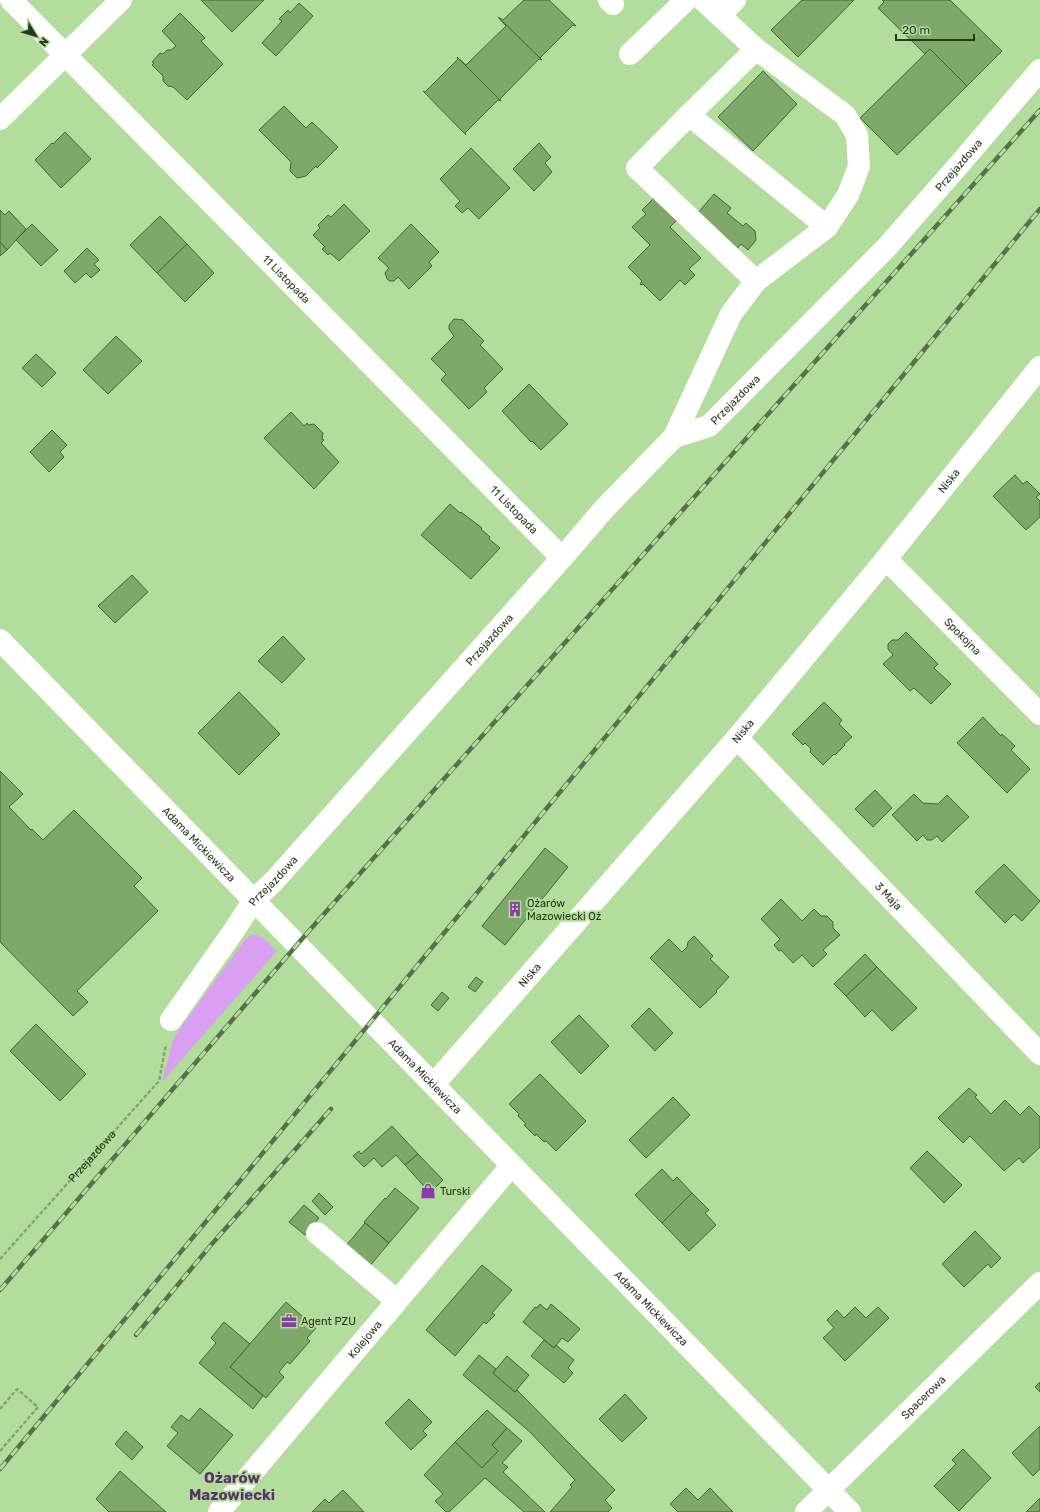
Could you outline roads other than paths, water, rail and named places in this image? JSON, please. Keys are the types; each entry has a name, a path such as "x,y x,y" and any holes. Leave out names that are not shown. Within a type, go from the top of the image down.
{"street":[{"name":"11 Listopada","path":"11,0 562,558"},
{"path":"0,119 122,0"},
{"path":"630,54 686,0"},
{"path":"674,437 732,314 756,281 827,227 848,195 859,166 857,135 845,115 756,49 703,0"},
{"path":"720,16 735,0"},
{"path":"756,49 637,168 756,281"},
{"name":"Przejazdowa","path":"171,1020 254,900 274,881 604,509 674,437 709,426 886,248 1040,70"},
{"path":"689,115 827,227"},
{"name":"Niska","path":"434,1084 737,738 886,559 1040,367"},
{"name":"Spokojna","path":"886,559 1040,714"},
{"name":"Adama Mickiewicza","path":"0,640 434,1084 511,1166 850,1512"},
{"name":"3 Maja","path":"737,738 1040,1054"},
{"name":"Kolejowa","path":"223,1511 511,1166"},
{"path":"316,1233 397,1301"},
{"name":"Spacerowa","path":"806,1512 1040,1283"}],"railway":[{"path":"0,1290 308,932 1040,110"},
{"path":"0,1469 239,1182 1040,209"},
{"path":"136,1335 211,1245 331,1109"}],"place":[{"name":"Ożarów Mazowiecki Oż","path":"515,909"},
{"name":"Turski","path":"428,1191"},
{"name":"Agent PZU","path":"289,1321"}],"district":[{"name":"Ożarów Mazowiecki","path":"232,1486"}]}
